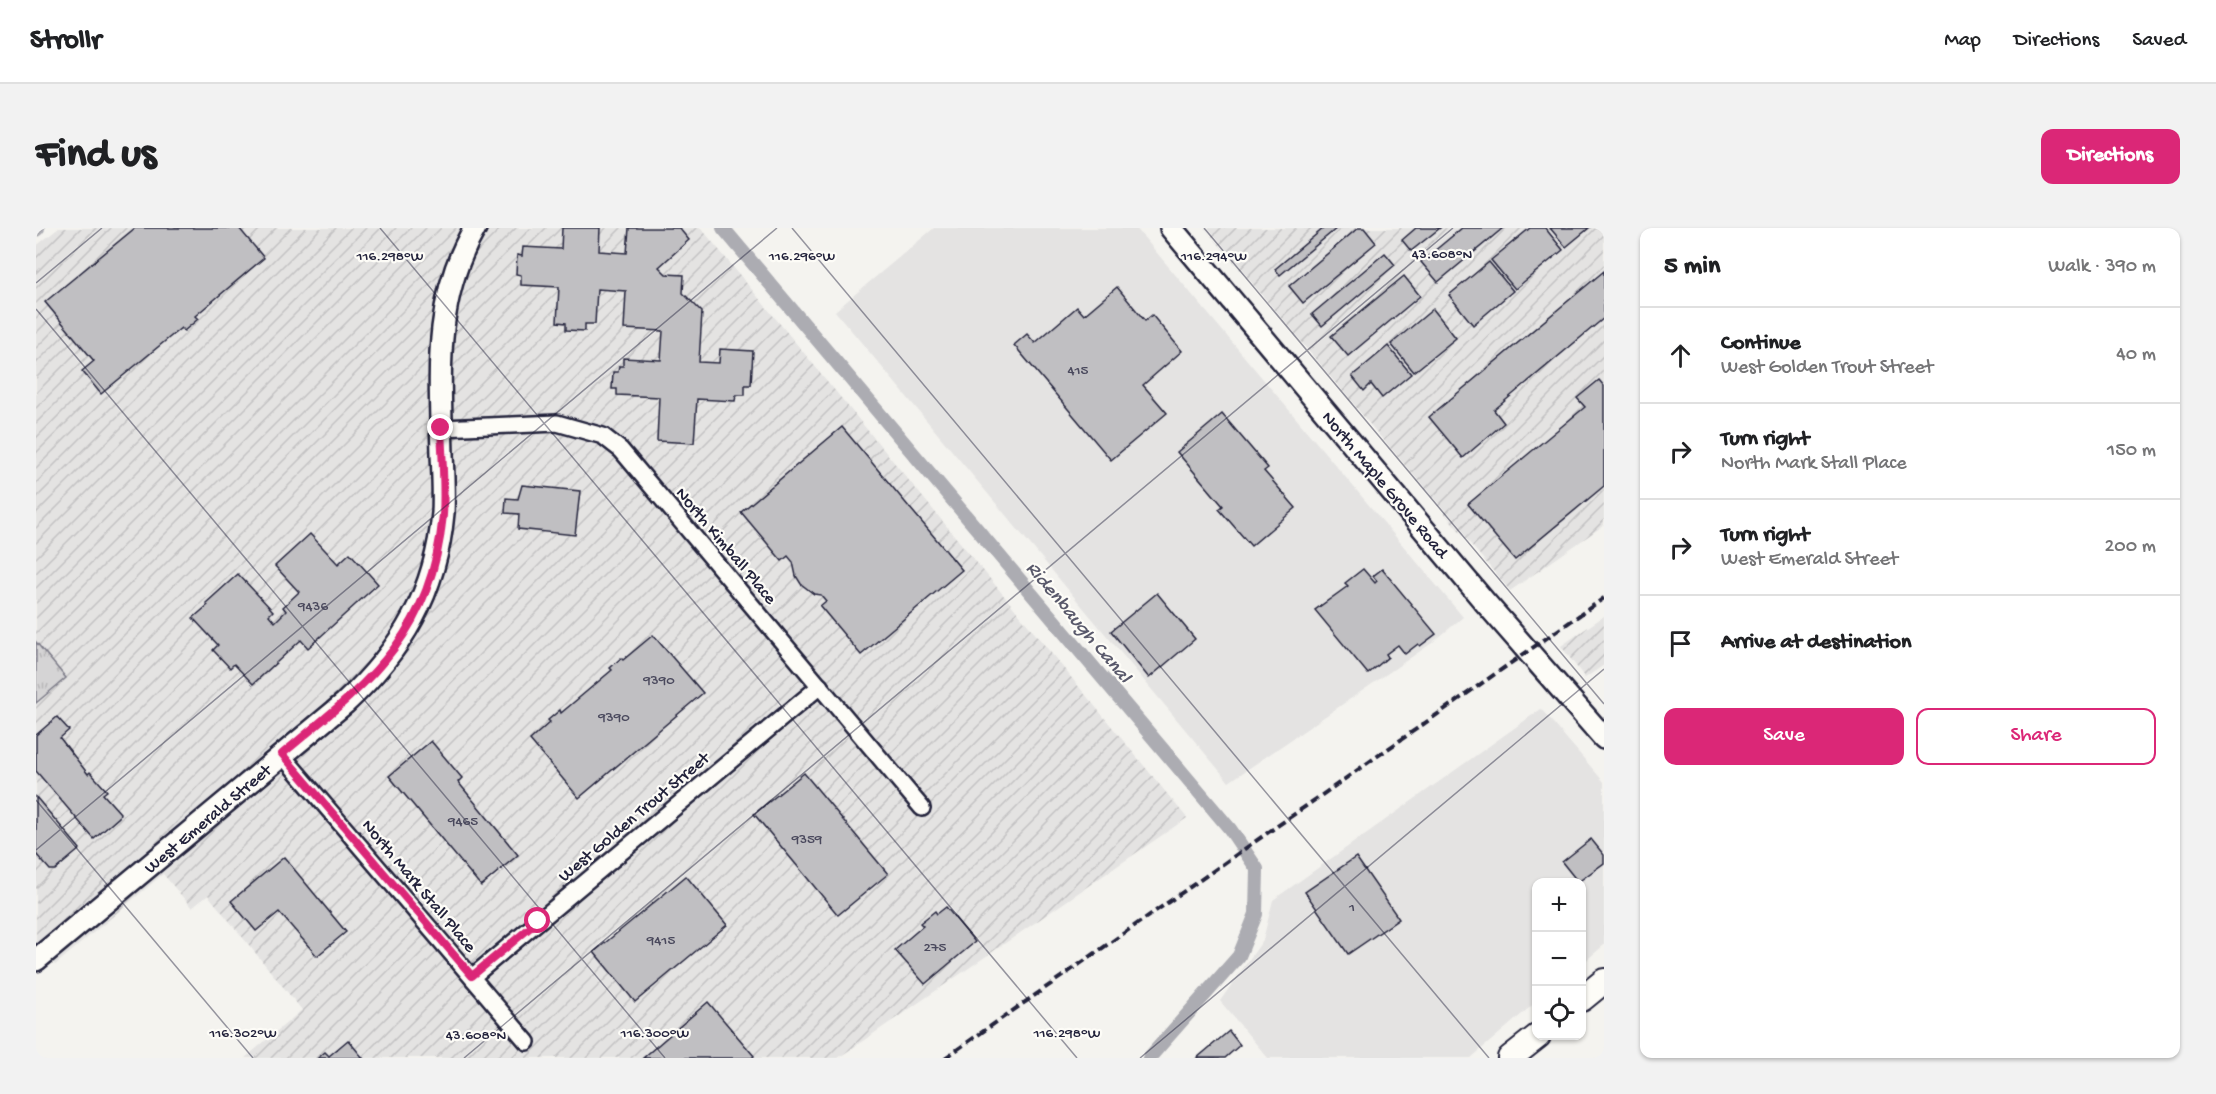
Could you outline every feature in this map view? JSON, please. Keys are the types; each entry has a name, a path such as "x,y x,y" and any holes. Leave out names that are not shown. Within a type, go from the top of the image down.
{"main road":[{"name":"West Emerald Street","path":"36,960 367,682 393,652 409,626 434,567 440,536 443,503 440,346 447,295 475,228"},
{"name":"North Maple Grove Road","path":"1171,228 1505,627 1604,738"},
{"path":"1586,995 1604,981"},
{"path":"1510,1058 1532,1040"}],"street":[{"name":"North Kimball Place","path":"441,428 557,423 603,436 621,450 922,808"},
{"name":"West Golden Trout Street","path":"472,976 820,686"},
{"name":"North Mark Stall Place","path":"282,754 527,1042"}],"shaded area":[{"path":"59,228 701,228 1187,818 838,1058 245,1058 302,1010 208,895 192,908 163,874 55,965 36,942 36,703 66,678 36,642 36,246"},
{"path":"934,228 1136,228 1463,617 1432,643 1229,782 835,311"},
{"path":"1205,228 1604,228 1604,525 1510,591"},
{"path":"1604,616 1604,665 1585,678 1561,646"},
{"path":"1541,709 1604,782 1604,945 1586,961 1586,878 1532,878 1532,1005 1471,1058 1268,1058 1220,1001 1263,940 1273,900"}],"green space":[{"path":"36,642 66,678 36,703"}],"building":[{"path":"135,228 239,228 264,258 195,316 198,319 184,331 181,328 101,394 82,371 94,361 45,302"},
{"path":"562,228 600,228 599,251 627,253 629,228 679,228 689,240 659,267 666,274 684,275 683,293 702,312 699,362 719,363 720,349 753,351 751,385 745,385 745,395 736,395 735,401 697,399 694,443 657,441 659,397 617,395 617,389 612,389 613,372 618,372 619,366 623,366 623,358 661,360 663,331 624,329 626,291 597,289 595,324 585,324 585,331 566,330 566,323 557,322 559,287 521,285 521,275 516,274 517,255 522,256 523,247 561,249"},
{"path":"1324,228 1337,228 1280,275 1275,269"},
{"path":"1358,228 1364,228 1376,243 1303,303 1289,286"},
{"path":"1416,228 1440,228 1411,251 1402,240"},
{"path":"1462,228 1503,228 1438,282 1421,262"},
{"path":"1530,228 1545,228 1563,250 1515,289 1491,260"},
{"path":"1550,228 1589,228 1566,247"},
{"path":"1385,253 1395,265 1322,326 1312,314"},
{"path":"1489,262 1513,291 1473,325 1449,295"},
{"path":"1604,271 1604,318 1494,410 1504,423 1463,458 1429,417"},
{"path":"1404,276 1420,296 1348,356 1331,336"},
{"path":"1117,287 1145,321 1152,315 1182,351 1143,385 1167,413 1111,460 1014,345 1027,334 1035,343 1077,307 1084,315"},
{"path":"1433,309 1456,338 1414,372 1391,344"},
{"path":"1388,346 1411,374 1382,398 1371,384 1364,391 1352,376"},
{"path":"1599,380 1604,386 1604,486 1515,560 1468,504 1585,407 1577,398"},
{"path":"1222,414 1268,468 1264,471 1296,508 1251,546 1219,509 1223,506 1177,452"},
{"path":"842,427 962,570 861,655 820,606 826,601 821,595 814,594 801,584 796,576 793,562 788,556 782,561 741,512"},
{"path":"522,485 580,491 575,535 518,529 519,514 505,513 506,498 518,499"},
{"path":"310,534 338,564 350,553 378,584 308,648 301,640 253,684 234,664 230,668 213,650 218,645 193,618 238,574 273,611 269,615 275,622 286,611 283,607 299,592 275,566"},
{"path":"1363,569 1375,583 1377,581 1373,576 1382,569 1436,634 1405,654 1398,645 1386,654 1388,657 1368,674 1315,610 1348,586 1345,583"},
{"path":"1157,593 1195,639 1149,678 1111,631"},
{"path":"653,635 703,693 579,798 530,740 550,722 548,720 560,710 561,713 612,670 610,668 621,658 623,660"},
{"path":"57,717 69,730 60,738 88,774 90,772 107,791 103,794 120,813 119,817 94,839 36,771 36,735"},
{"path":"431,741 462,778 458,782 518,855 481,886 389,776"},
{"path":"804,773 888,874 838,915 754,814"},
{"path":"36,797 80,849 55,870 50,870 36,854"},
{"path":"1591,839 1604,855 1604,863 1583,878 1575,878 1562,862"},
{"path":"284,857 346,932 317,956 279,912 256,931 231,901"},
{"path":"1356,857 1399,919 1348,954 1305,892"},
{"path":"686,876 727,925 635,1002 594,952"},
{"path":"946,907 975,942 925,984 895,950 923,926 920,923 935,911 937,914"},
{"path":"708,1002 754,1056 752,1058 643,1058"},
{"path":"1229,1031 1240,1045 1225,1058 1197,1058"},
{"path":"348,1040 363,1058 318,1058 325,1052 329,1056"}],"waterway":[{"name":"Ridenbaugh Canal","path":"723,228 1230,829 1257,869 1256,914 1239,956 1149,1058"}],"railway":[{"path":"945,1058 1604,598"}],"route":[{"path":"441,428 443,512 440,536 434,567 409,626 398,645 367,682 345,703 282,754 472,976 538,921"}]}
